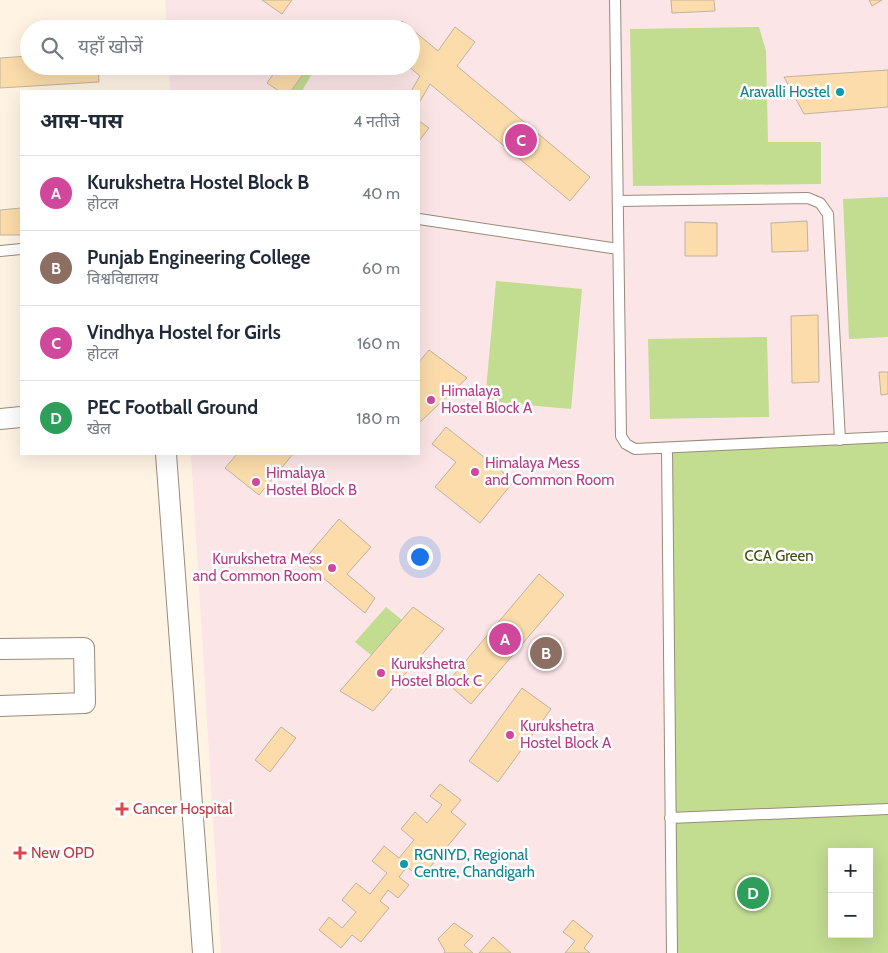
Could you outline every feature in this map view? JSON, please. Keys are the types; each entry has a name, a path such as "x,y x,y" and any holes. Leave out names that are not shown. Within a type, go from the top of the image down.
{"street":[{"path":"0,419 20,417"},
{"path":"166,455 203,953"},
{"path":"0,649 84,648 85,703 0,706"}],"lane":[{"path":"615,0 622,436 626,444 635,449 888,438"},
{"path":"618,201 808,198 820,203 828,214 840,440"},
{"path":"420,219 618,249"},
{"path":"0,251 20,249"},
{"path":"667,448 672,953"},
{"path":"670,818 888,808"}],"shaded area":[{"path":"165,0 888,0 888,953 221,953 191,455 420,455 420,90 170,90 169,75 420,75 420,20 166,20"}],"green space":[{"path":"759,27 766,51 768,142 821,142 821,184 633,186 630,29"},
{"path":"303,75 311,75 303,90 292,90"},
{"path":"888,197 888,337 849,339 843,199"},
{"path":"496,281 582,289 571,409 485,401"},
{"path":"767,337 769,417 650,419 648,339"},
{"name":"CCA Green","path":"888,440 888,807 673,817 668,450"},
{"path":"386,607 402,620 371,655 355,642"},
{"path":"888,810 888,953 676,953 673,819"}],"building":[{"path":"262,0 292,0 282,14"},
{"path":"671,0 714,0 715,11 672,13"},
{"path":"869,0 882,0 872,6"},
{"path":"455,27 475,42 457,66 590,177 570,201 430,84 420,101 420,90 412,90 420,76 420,36 438,51"},
{"path":"20,57 20,75 99,75 99,82 0,88 0,58"},
{"name":"Aravalli Hostel","path":"888,70 888,107 804,114 784,77"},
{"path":"273,75 303,75 292,90 278,90 267,83"},
{"path":"420,122 429,128 420,140"},
{"path":"20,208 20,235 0,235 0,210"},
{"path":"807,221 808,251 772,252 771,223"},
{"path":"685,222 717,223 717,256 685,256"},
{"path":"818,315 819,382 792,383 791,316"},
{"name":"Himalaya Hostel Block A","path":"429,350 467,378 420,422 420,361"},
{"path":"879,372 888,372 888,394 881,395"},
{"name":"Himalaya Mess and Common Room","path":"446,427 514,481 480,523 435,487 456,462 432,444"},
{"name":"Himalaya Hostel Block B","path":"236,455 292,455 259,495 225,468"},
{"name":"Kurukshetra Mess and Common Room","path":"339,519 371,547 347,574 375,598 365,613 303,561"},
{"path":"539,574 564,595 471,704 447,683"},
{"name":"Kurukshetra Hostel Block C","path":"413,607 444,629 373,711 340,691"},
{"name":"Kurukshetra Hostel Block A","path":"522,688 551,709 498,782 469,761"},
{"path":"281,727 296,738 270,772 255,760"},
{"name":"RGNIYD, Regional Centre, Chandigarh","path":"440,784 461,800 451,812 466,824 421,878 407,867 399,877 409,885 398,898 388,890 380,901 389,908 361,942 352,935 341,948 319,930 329,917 342,928 356,912 342,900 356,883 370,894 387,873 372,861 384,846 399,858 414,840 401,829 415,812 427,823 442,805 430,796"},
{"path":"573,920 593,936 584,948 590,953 565,953 575,941 563,932"},
{"name":"RGNIYD, Regional Centre, Chandigarh","path":"454,923 473,936 464,945 473,953 444,953 445,951 438,939"},
{"path":"493,937 511,953 479,953"}],"place":[{"name":"Aravalli Hostel","path":"840,92"},
{"name":"Vindhya Hostel for Girls","path":"521,140"},
{"name":"Himalaya Hostel Block A","path":"431,400"},
{"name":"Himalaya Mess and Common Room","path":"475,472"},
{"name":"Himalaya Hostel Block B","path":"256,482"},
{"name":"Kurukshetra Mess and Common Room","path":"332,568"},
{"name":"Kurukshetra Hostel Block B","path":"505,639"},
{"name":"Punjab Engineering College","path":"546,653"},
{"name":"Kurukshetra Hostel Block C","path":"381,673"},
{"name":"Kurukshetra Hostel Block A","path":"510,735"},
{"name":"Cancer Hospital","path":"122,809"},
{"name":"New OPD","path":"20,853"},
{"name":"RGNIYD, Regional Centre, Chandigarh","path":"404,864"},
{"name":"PEC Football Ground","path":"753,893"}]}
